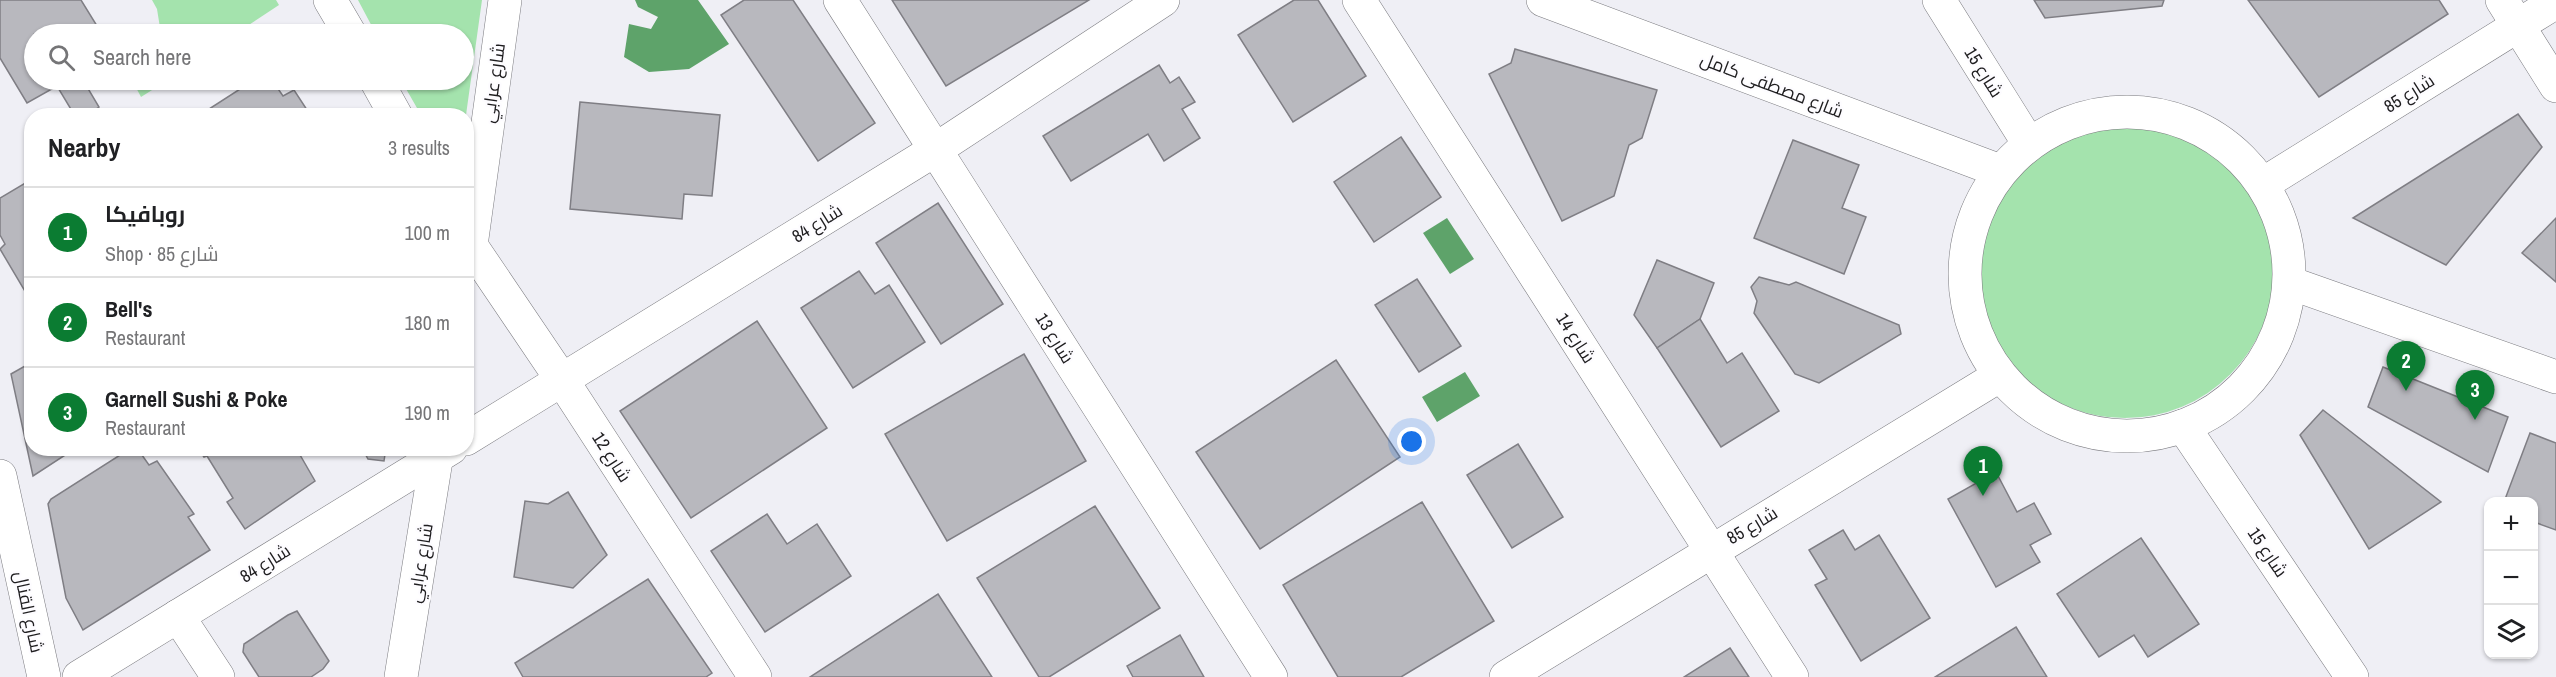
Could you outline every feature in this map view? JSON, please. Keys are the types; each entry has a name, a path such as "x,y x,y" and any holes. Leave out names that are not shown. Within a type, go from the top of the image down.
{"street":[{"path":"330,0 344,24"},
{"name":"شارع عرابي","path":"474,211 505,0"},
{"name":"شارع 13","path":"840,0 1271,677"},
{"name":"شارع 84","path":"474,434 935,150 1163,0"},
{"name":"شارع 14","path":"1359,0 1792,677"},
{"name":"شارع مصطفى كامل","path":"1543,0 2000,171"},
{"name":"شارع 15","path":"1939,0 2029,144"},
{"name":"شارع 85","path":"2263,184 2510,13 2556,2"},
{"path":"2510,13 2556,86"},
{"path":"382,90 392,108"},
{"path":"2110,112 2140,112 2169,117 2197,127 2229,149 2263,184 2279,215 2285,237 2290,283 2280,329 2258,370 2225,404 2183,426 2151,435 2117,437 2083,431 2051,418 2023,400 1999,376 1976,338 1964,295 1965,251 1977,209 2000,171 2029,144 2054,128 2082,118 2110,112"},
{"name":"شارع 12","path":"474,260 562,380 755,677"},
{"path":"2290,283 2556,377"},
{"name":"شارع 85","path":"1506,677 1999,376"},
{"name":"شارع 15","path":"2183,426 2352,677"},
{"name":"شارع 84","path":"79,677 434,456"},
{"name":"شارع عرابي","path":"401,677 441,456"},
{"name":"شارع القنال","path":"0,476 44,677"},
{"path":"178,616 218,677"}],"shaded area":[{"path":"152,0 276,0 279,5 250,24 159,24 157,9"},
{"path":"358,0 482,0 474,58 474,24 371,24"},
{"path":"635,0 698,0 729,44 689,69 649,72 624,57 629,24 651,29 658,17 638,7"},
{"path":"137,90 152,90 141,97"},
{"path":"407,90 469,90 467,108 417,108"},
{"path":"2125,120 2154,123 2182,132 2208,145 2230,164 2249,186 2262,212 2271,240 2274,269 2271,298 2262,326 2249,352 2230,374 2208,393 2182,406 2154,415 2125,418 2096,415 2068,406 2042,393 2020,374 2001,352 1988,326 1979,298 1976,269 1979,240 1988,212 2001,186 2020,164 2042,145 2068,132 2096,123"},
{"path":"1447,218 1474,259 1450,274 1423,233"},
{"path":"1465,372 1480,396 1437,422 1422,397"}],"building":[{"path":"0,0 81,0 96,24 24,24 24,90 50,90 27,103 0,58"},
{"path":"744,0 793,0 875,123 818,161 721,15"},
{"path":"892,0 1089,0 946,86"},
{"path":"1294,0 1318,0 1366,76 1293,122 1238,35"},
{"path":"2034,0 2164,0 2162,6 2045,18"},
{"path":"2248,0 2439,0 2448,14 2319,97"},
{"path":"1515,49 1657,90 1642,138 1629,145 1614,196 1562,221 1489,74 1511,63"},
{"path":"1159,65 1170,83 1179,77 1195,102 1182,109 1200,138 1164,161 1148,134 1071,181 1043,136"},
{"path":"59,90 89,90 99,107 98,108 70,108"},
{"path":"238,90 279,90 283,96 294,90 306,108 211,108"},
{"path":"580,102 720,115 712,196 684,194 682,219 570,209"},
{"path":"2518,114 2542,147 2446,265 2353,218"},
{"path":"1401,137 1441,197 1374,242 1334,182"},
{"path":"1793,140 1859,165 1842,208 1866,217 1844,274 1754,238"},
{"path":"24,184 24,290 0,249 5,244 0,235 0,198"},
{"path":"938,203 1003,304 941,344 876,243"},
{"path":"2556,218 2556,282 2522,253"},
{"path":"1657,260 1714,283 1700,319 1657,348 1634,315"},
{"path":"859,271 875,294 889,285 925,342 853,388 801,308"},
{"path":"1759,277 1789,285 1796,282 1899,325 1901,334 1819,383 1795,374 1754,313 1757,301 1751,287"},
{"path":"1417,279 1461,346 1419,372 1375,305"},
{"path":"1700,319 1727,363 1742,353 1779,411 1721,447 1657,348"},
{"path":"757,321 827,428 691,518 620,411"},
{"path":"1024,354 1086,461 947,541 885,434"},
{"path":"1336,360 1400,457 1260,549 1196,452"},
{"path":"24,367 24,434 11,374"},
{"path":"2383,367 2508,417 2488,472 2368,407"},
{"path":"2323,410 2441,502 2369,549 2300,435"},
{"path":"2530,433 2556,443 2556,530 2538,523 2538,497 2506,497"},
{"path":"1518,444 1563,517 1512,548 1467,475"},
{"path":"29,456 64,456 33,476"},
{"path":"118,456 143,456 149,465 157,461 194,514 188,517 210,550 83,630 66,598 48,504 51,499"},
{"path":"207,456 301,456 315,481 245,529 227,502 233,498"},
{"path":"366,456 385,456 384,461 368,459"},
{"path":"1996,472 2017,512 2034,503 2051,534 2030,545 2040,562 1996,587 1948,499"},
{"path":"568,492 607,555 573,588 514,577 525,501 548,504"},
{"path":"1422,502 1494,621 1401,677 1338,677 1283,585"},
{"path":"1095,506 1160,608 1049,677 1039,677 977,578"},
{"path":"767,514 787,544 817,524 851,576 765,632 711,551"},
{"path":"1843,530 1855,550 1879,535 1930,618 1861,661 1815,585 1827,579 1809,550"},
{"path":"2141,538 2199,624 2148,657 2134,635 2099,657 2057,594"},
{"path":"648,579 712,673 706,677 523,677 515,663"},
{"path":"938,594 992,677 810,677"},
{"path":"297,611 329,661 323,669 311,677 259,677 243,652 244,644"},
{"path":"2016,627 2047,677 1935,677"},
{"path":"1180,635 1204,677 1133,677 1127,666"},
{"path":"1730,648 1749,677 1684,677"}],"place":[{"name":"Bell's","path":"2406,391"},
{"name":"Garnell Sushi & Poke","path":"2475,420"},
{"name":"روبافيكا","path":"1983,496"}]}
